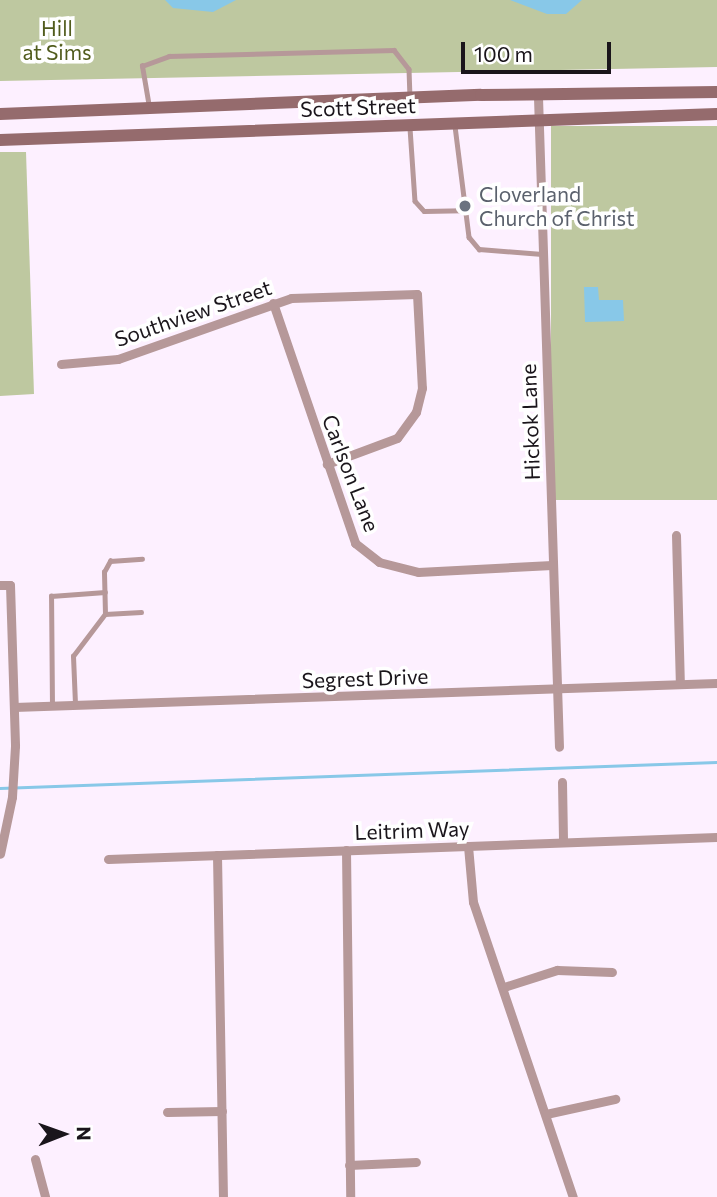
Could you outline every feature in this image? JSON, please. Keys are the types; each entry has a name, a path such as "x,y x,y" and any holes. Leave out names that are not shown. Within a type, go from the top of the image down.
{"main road":[{"name":"Scott Street","path":"0,114 410,98 717,92"},
{"path":"68,111 68,138"},
{"name":"Scott Street","path":"0,140 717,114"}],"street":[{"name":"Hickok Lane","path":"538,97 559,747"},
{"name":"Southview Street","path":"61,363 118,359 291,298 416,294 421,339 422,388 416,412 397,438 327,464"},
{"name":"Carlson Lane","path":"273,303 355,543 379,562 418,572 552,565"},
{"path":"676,535 680,684"},
{"path":"0,854 12,797 14,772 14,707 5,585"},
{"name":"Segrest Drive","path":"14,707 717,683"},
{"path":"562,782 563,842"},
{"name":"Leitrim Way","path":"108,859 717,837"},
{"path":"468,846 473,902 573,1197"},
{"path":"346,850 350,1197"},
{"path":"217,855 223,1197"},
{"path":"504,987 557,970 612,972"},
{"path":"546,1114 615,1100"},
{"path":"167,1112 222,1111"},
{"path":"34,1159 45,1197"},
{"path":"349,1165 416,1162"}],"lane":[{"path":"149,108 142,66 169,56 394,50 409,69 410,98"},
{"path":"455,122 463,210 469,237 480,249 543,254"},
{"path":"409,124 415,201 424,211 463,210"},
{"path":"106,614 104,572 110,561 142,559"},
{"path":"52,706 51,596 105,592"},
{"path":"75,706 77,646 106,614 141,612"}],"green space":[{"name":"Hill at Sims","path":"0,0 717,0 717,67 0,81"},
{"path":"551,126 717,126 717,500 551,500"},
{"path":"0,152 26,152 34,394 0,396"}],"water":[{"path":"165,0 236,0 213,12 173,8"},
{"path":"510,0 582,0 566,14 547,14"},
{"path":"584,287 598,287 599,300 623,300 624,321 585,322"}],"waterway":[{"path":"0,788 717,762"}],"place":[{"name":"Cloverland Church of Christ","path":"465,206"}]}
